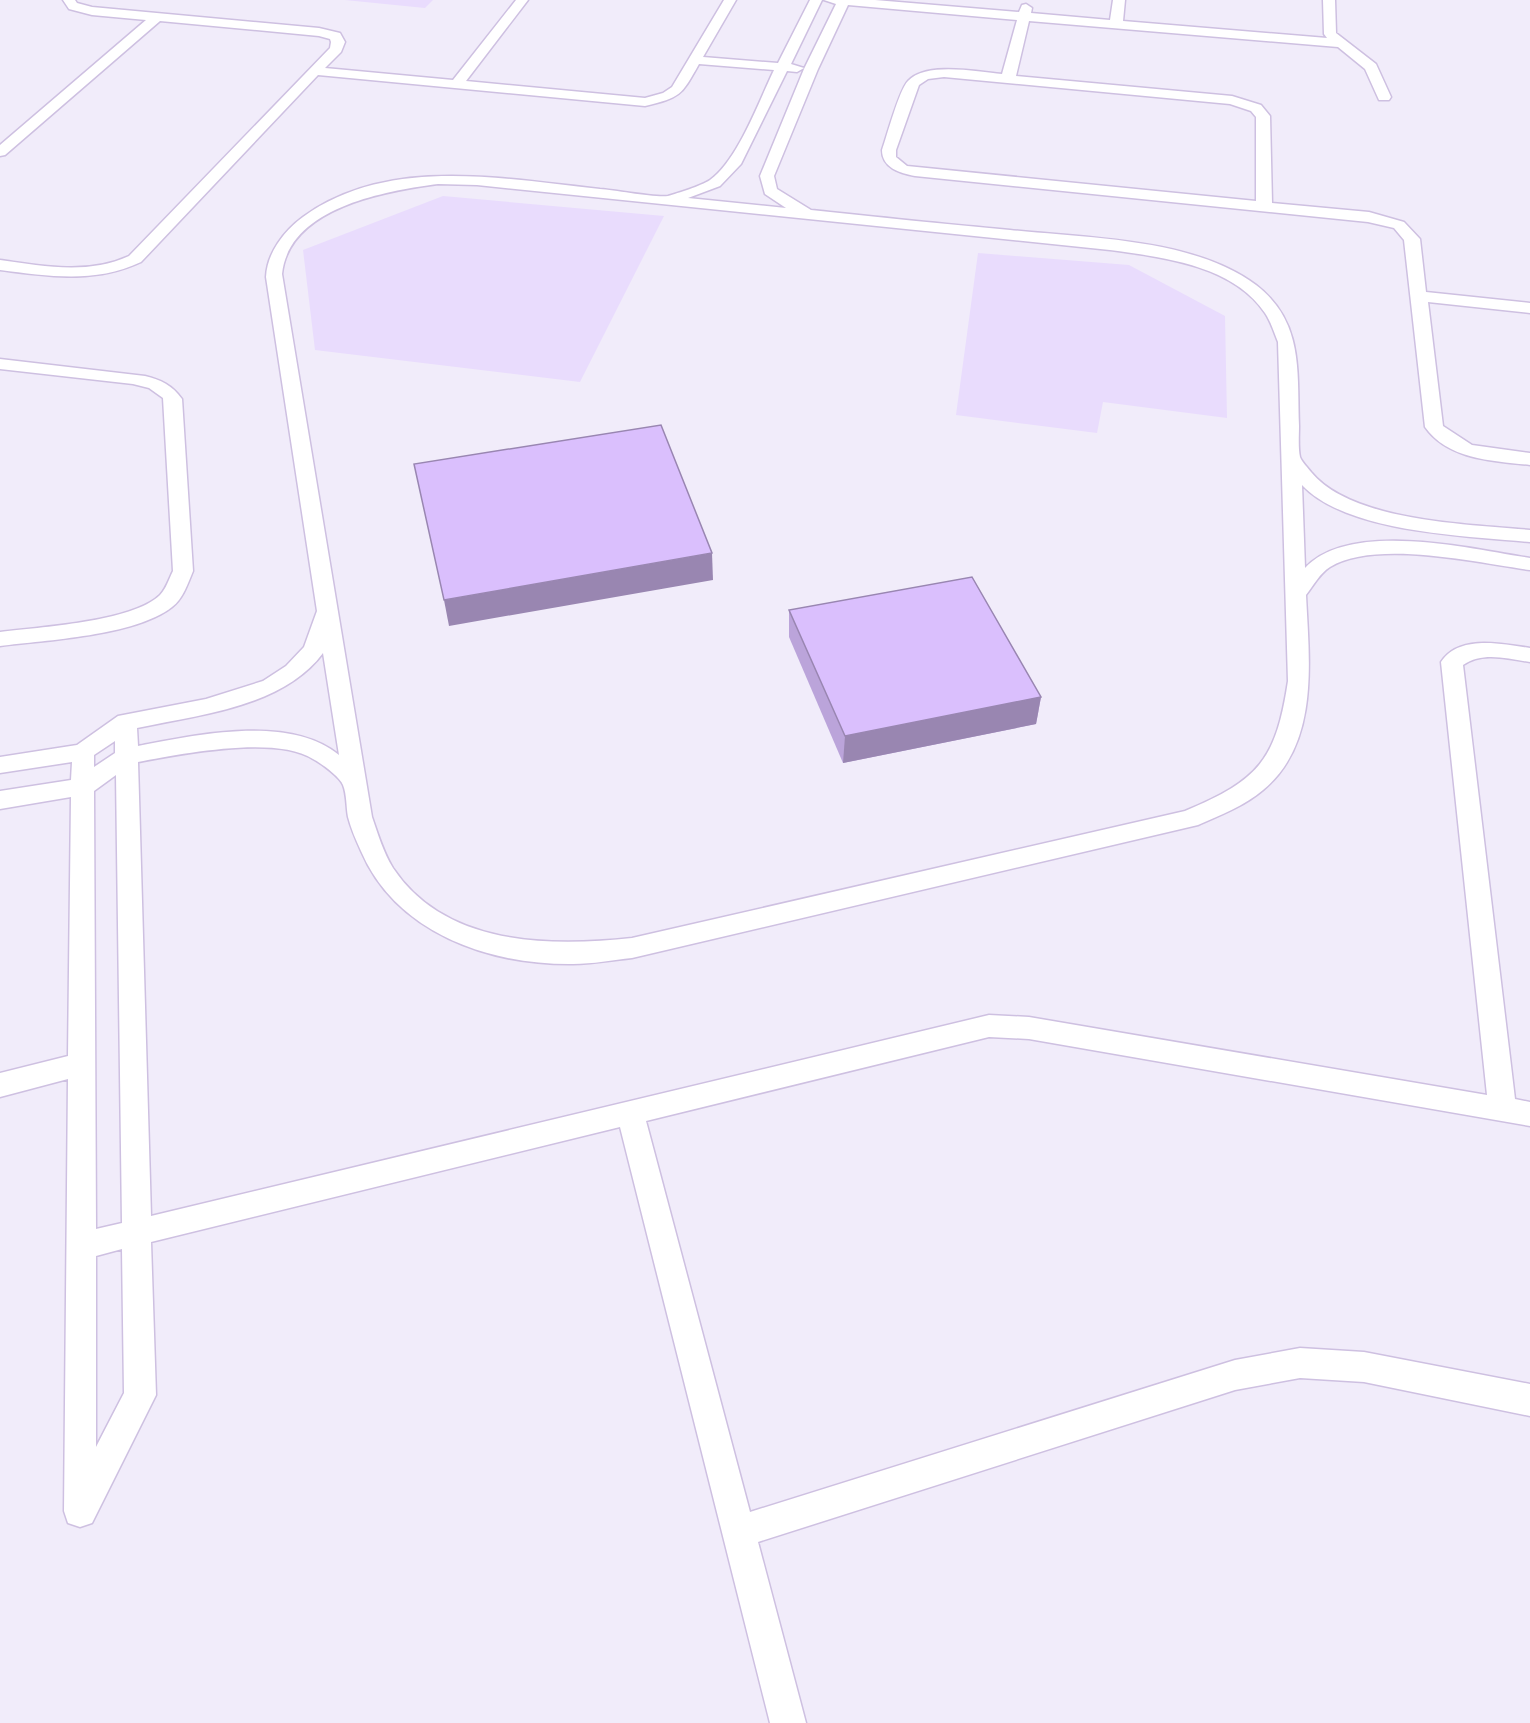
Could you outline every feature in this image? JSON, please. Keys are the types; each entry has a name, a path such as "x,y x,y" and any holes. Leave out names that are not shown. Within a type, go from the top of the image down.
{"street":[{"path":"0,265 93,273 121,267 135,260 336,49 338,42 335,36 319,32 81,9 73,6 69,0"},
{"path":"456,85 522,0"},
{"path":"315,71 645,102 668,96 677,90 730,0"},
{"path":"659,200 701,190 726,174 736,161 816,0"},
{"path":"842,218 799,209 770,191 767,184 771,163 839,0 1025,12 1335,38 1371,67 1384,97"},
{"path":"929,0 1025,12"},
{"path":"1116,20 1119,0"},
{"path":"1329,0 1335,38"},
{"path":"1008,79 1025,12"},
{"path":"0,152 157,17"},
{"path":"697,55 813,64"},
{"path":"1264,206 1263,116 1257,108 1216,97 944,73 918,79 913,83 889,158 902,169 915,172 1369,217 1399,225 1412,239 1434,427 1453,445 1470,452 1530,459"},
{"path":"477,181 842,218 1110,245 1165,254 1222,272 1265,302 1278,319 1287,342 1299,681 1294,718 1286,744 1274,765 1256,785 1231,802 1190,819 632,948 573,954 530,951 490,942 440,925 391,884 372,850 360,817 276,295 274,268 285,242 302,225 347,199 409,183 477,181"},
{"path":"1419,296 1530,308"},
{"path":"0,364 133,379 152,382 166,389 173,399 183,571 176,589 166,602 154,610 133,618 0,639"},
{"path":"1291,459 1313,485 1341,502 1372,514 1413,522 1530,537"},
{"path":"1296,595 1312,571 1325,562 1367,548 1416,549 1530,564"},
{"path":"0,765 83,752 126,722 208,706 271,686 294,671 314,650 326,608"},
{"path":"1502,1109 1452,662 1466,651 1490,649 1530,655"},
{"path":"83,752 80,1510 140,1395 126,722"},
{"path":"0,800 83,787 127,756 210,740 285,741 320,753 354,780"},
{"path":"81,1246 989,1026 1029,1028 1530,1114"},
{"path":"0,1085 82,1064"},
{"path":"630,1112 788,1723"},
{"path":"738,1532 1235,1376 1300,1363 1364,1367 1530,1400"}],"shaded area":[{"path":"345,0 433,0 425,8"},
{"path":"443,196 664,216 580,382 315,350 303,250"},
{"path":"978,253 1129,265 1225,316 1227,418 1103,402 1097,433 956,415"}],"building":[{"path":"661,425 712,553 444,600 414,464"},
{"path":"972,577 1041,697 845,736 789,610"}]}
